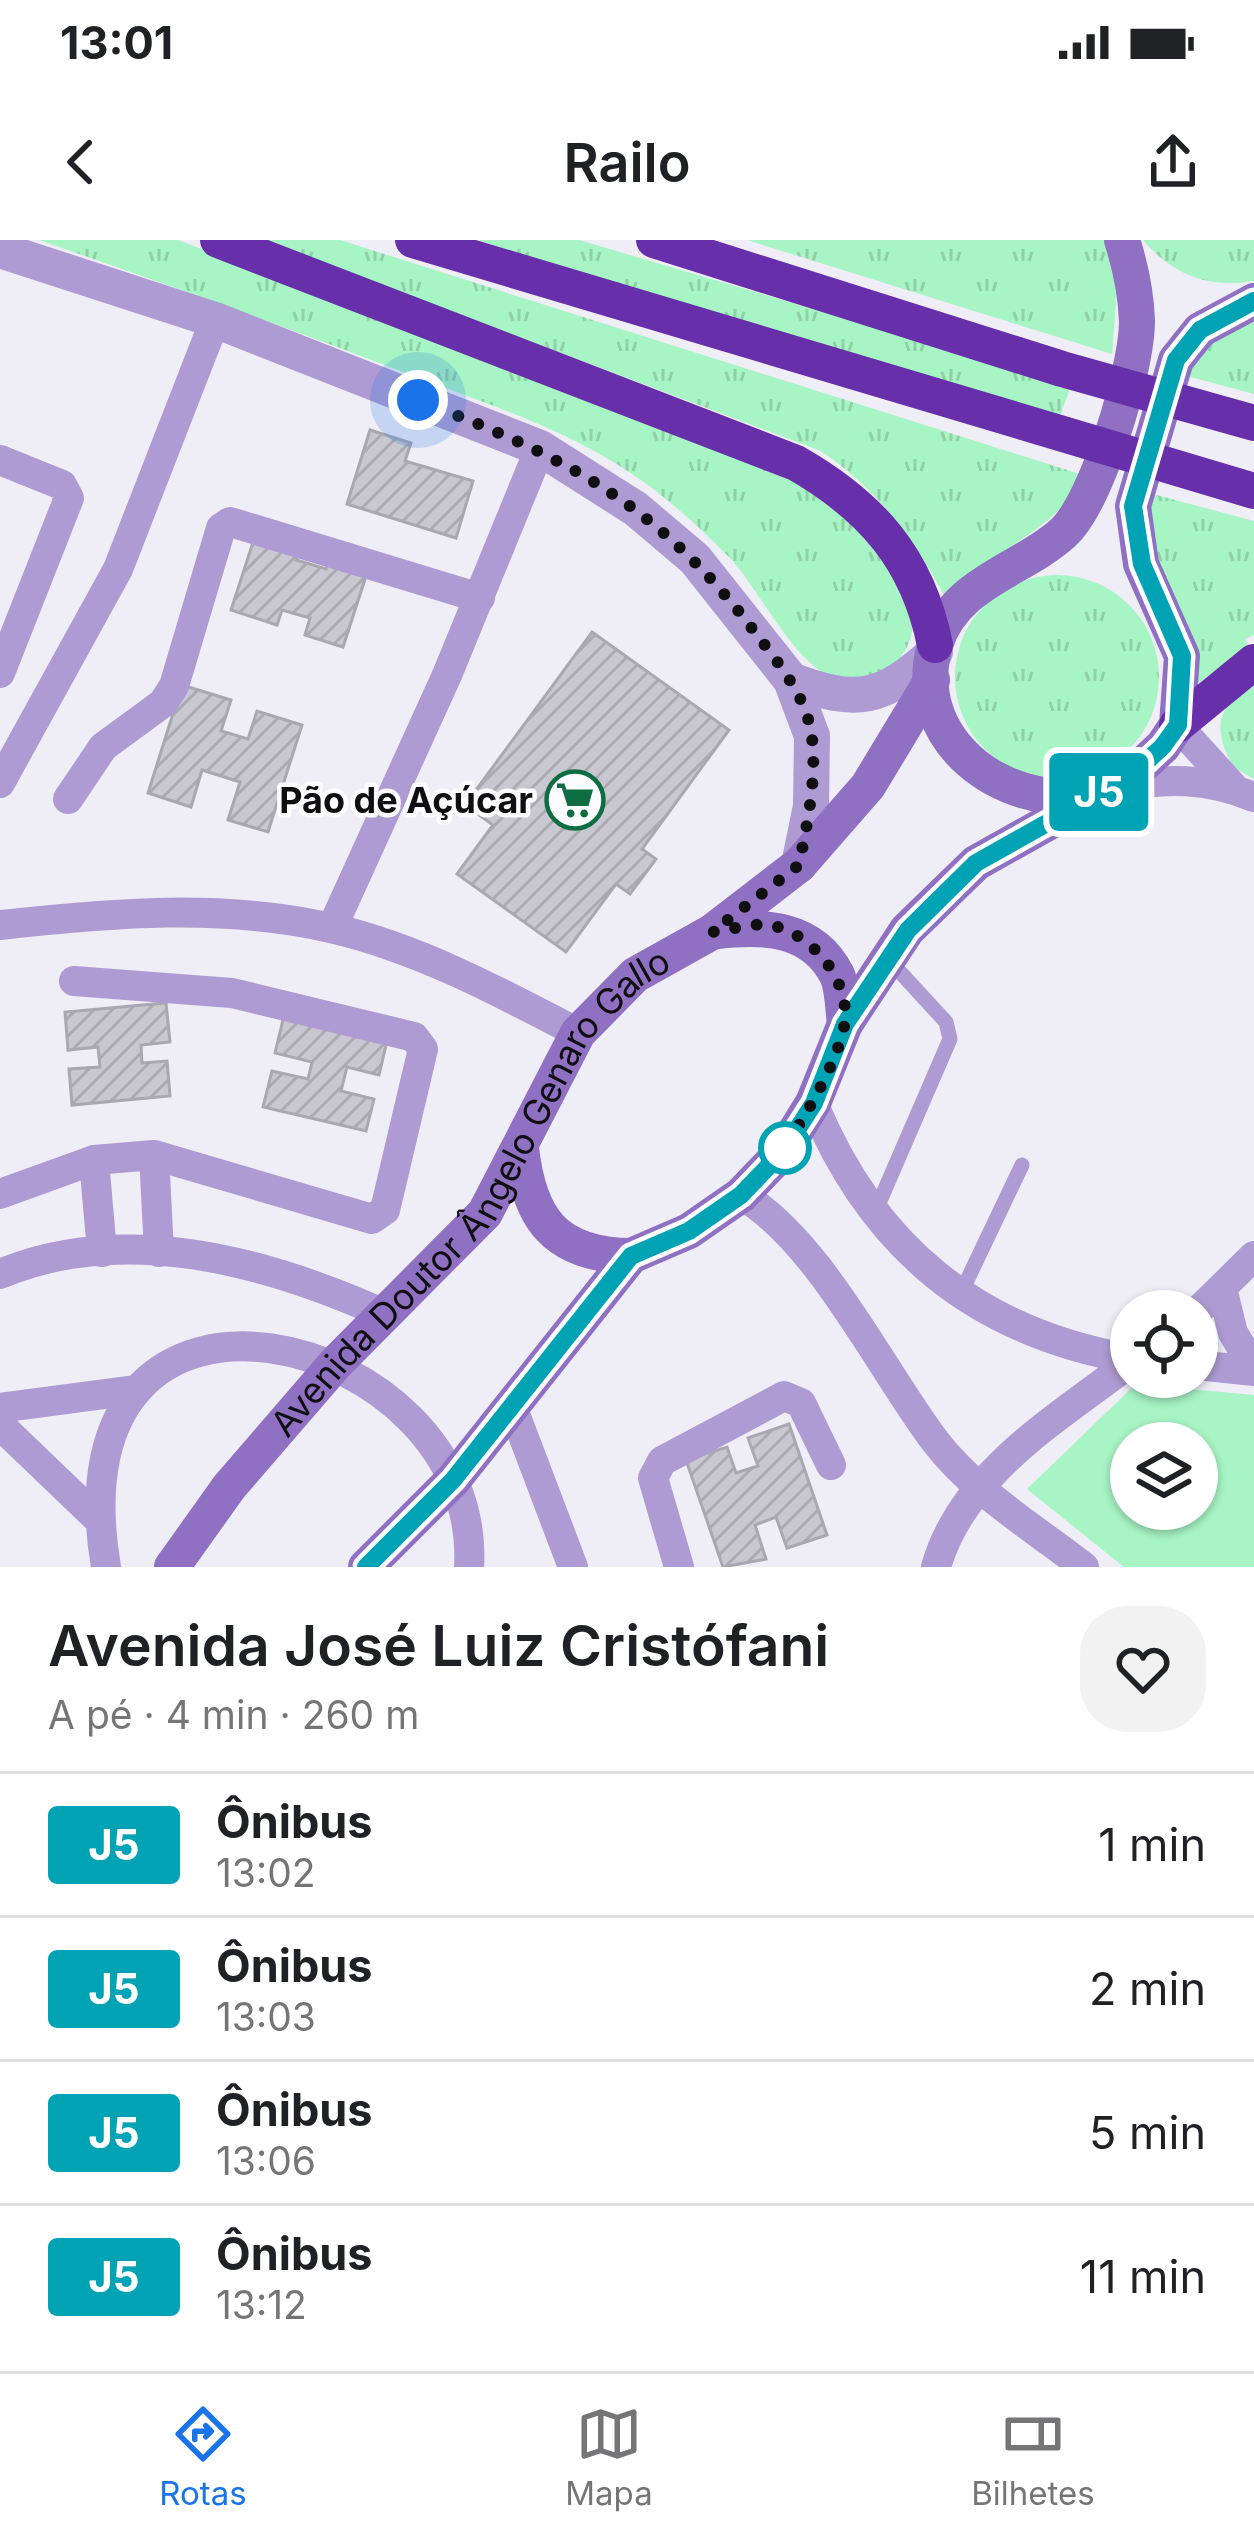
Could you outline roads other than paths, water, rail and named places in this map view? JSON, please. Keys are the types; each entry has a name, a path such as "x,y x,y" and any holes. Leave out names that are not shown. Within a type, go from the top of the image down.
{"highway":[{"path":"218,240 796,463 835,485 885,528 928,607 934,659"},
{"path":"412,240 1254,491"},
{"path":"654,240 1062,369 1245,420"},
{"path":"670,240 714,258"},
{"path":"1178,725 1254,662"}],"main road":[{"name":"Avenida Doutor Ângelo Genaro Gallo","path":"172,1567 229,1487 336,1363 485,1213 578,1033 635,975 712,932 799,865 868,786 934,659 983,580 1060,536 1084,510 1134,352 1137,320 1122,240"},
{"path":"521,1148 526,1187 545,1226 596,1256 631,1256 689,1231 741,1195 784,1150 814,1103 845,1024 908,930 976,863 1150,760 1178,725 1182,656 1142,564 1133,506 1176,360 1200,330 1254,301"},
{"path":"934,659 951,742 998,785 1061,799 1099,792"},
{"path":"712,932 768,925 809,944 837,975 845,1024"},
{"path":"366,1567 453,1480 631,1256"}],"street":[{"path":"0,250 214,320 540,448 598,481 695,559 791,680 812,736 811,806 799,865"},
{"path":"0,783 118,569 214,320"},
{"path":"332,928 480,598 540,448"},
{"path":"0,460 62,485 69,498 0,673"},
{"path":"68,799 103,747 163,704 174,686 221,528 230,522 480,598"},
{"path":"791,680 835,697 871,696 934,659"},
{"path":"1178,725 1244,793"},
{"path":"1099,792 1156,779 1244,793"},
{"path":"0,925 138,910 231,914 332,928 490,986 578,1033"},
{"path":"0,1194 94,1160 154,1155 372,1219 380,1216 423,1049 414,1037 232,992 74,981"},
{"path":"814,1103 831,1145 874,1213 902,1246 960,1295 1009,1325 1110,1356"},
{"path":"154,1155 159,1252"},
{"path":"94,1160 102,1252"},
{"path":"741,1195 792,1234 938,1445 979,1486 1084,1567"},
{"path":"0,1274 26,1263 102,1252 159,1252 244,1261 382,1313"},
{"path":"1218,1296 1254,1256"},
{"path":"1223,1292 1233,1333 1254,1370"},
{"path":"0,1408 135,1390 186,1357 235,1344 277,1347 336,1363 416,1429 453,1480 468,1516 469,1567"},
{"path":"1218,1367 1254,1370"},
{"path":"936,1567 942,1547 979,1486 1110,1376"},
{"path":"106,1567 98,1519 98,1477 106,1442 135,1390"},
{"path":"679,1567 653,1478 662,1462 791,1396 801,1403 831,1465"},
{"path":"514,1408 574,1567"},
{"path":"0,1425 98,1519"}],"lane":[{"path":"874,1213 950,1039 946,1022 888,959"},
{"path":"960,1295 1022,1165"}],"place":[{"name":"Pão de Açúcar","path":"575,800"}]}
